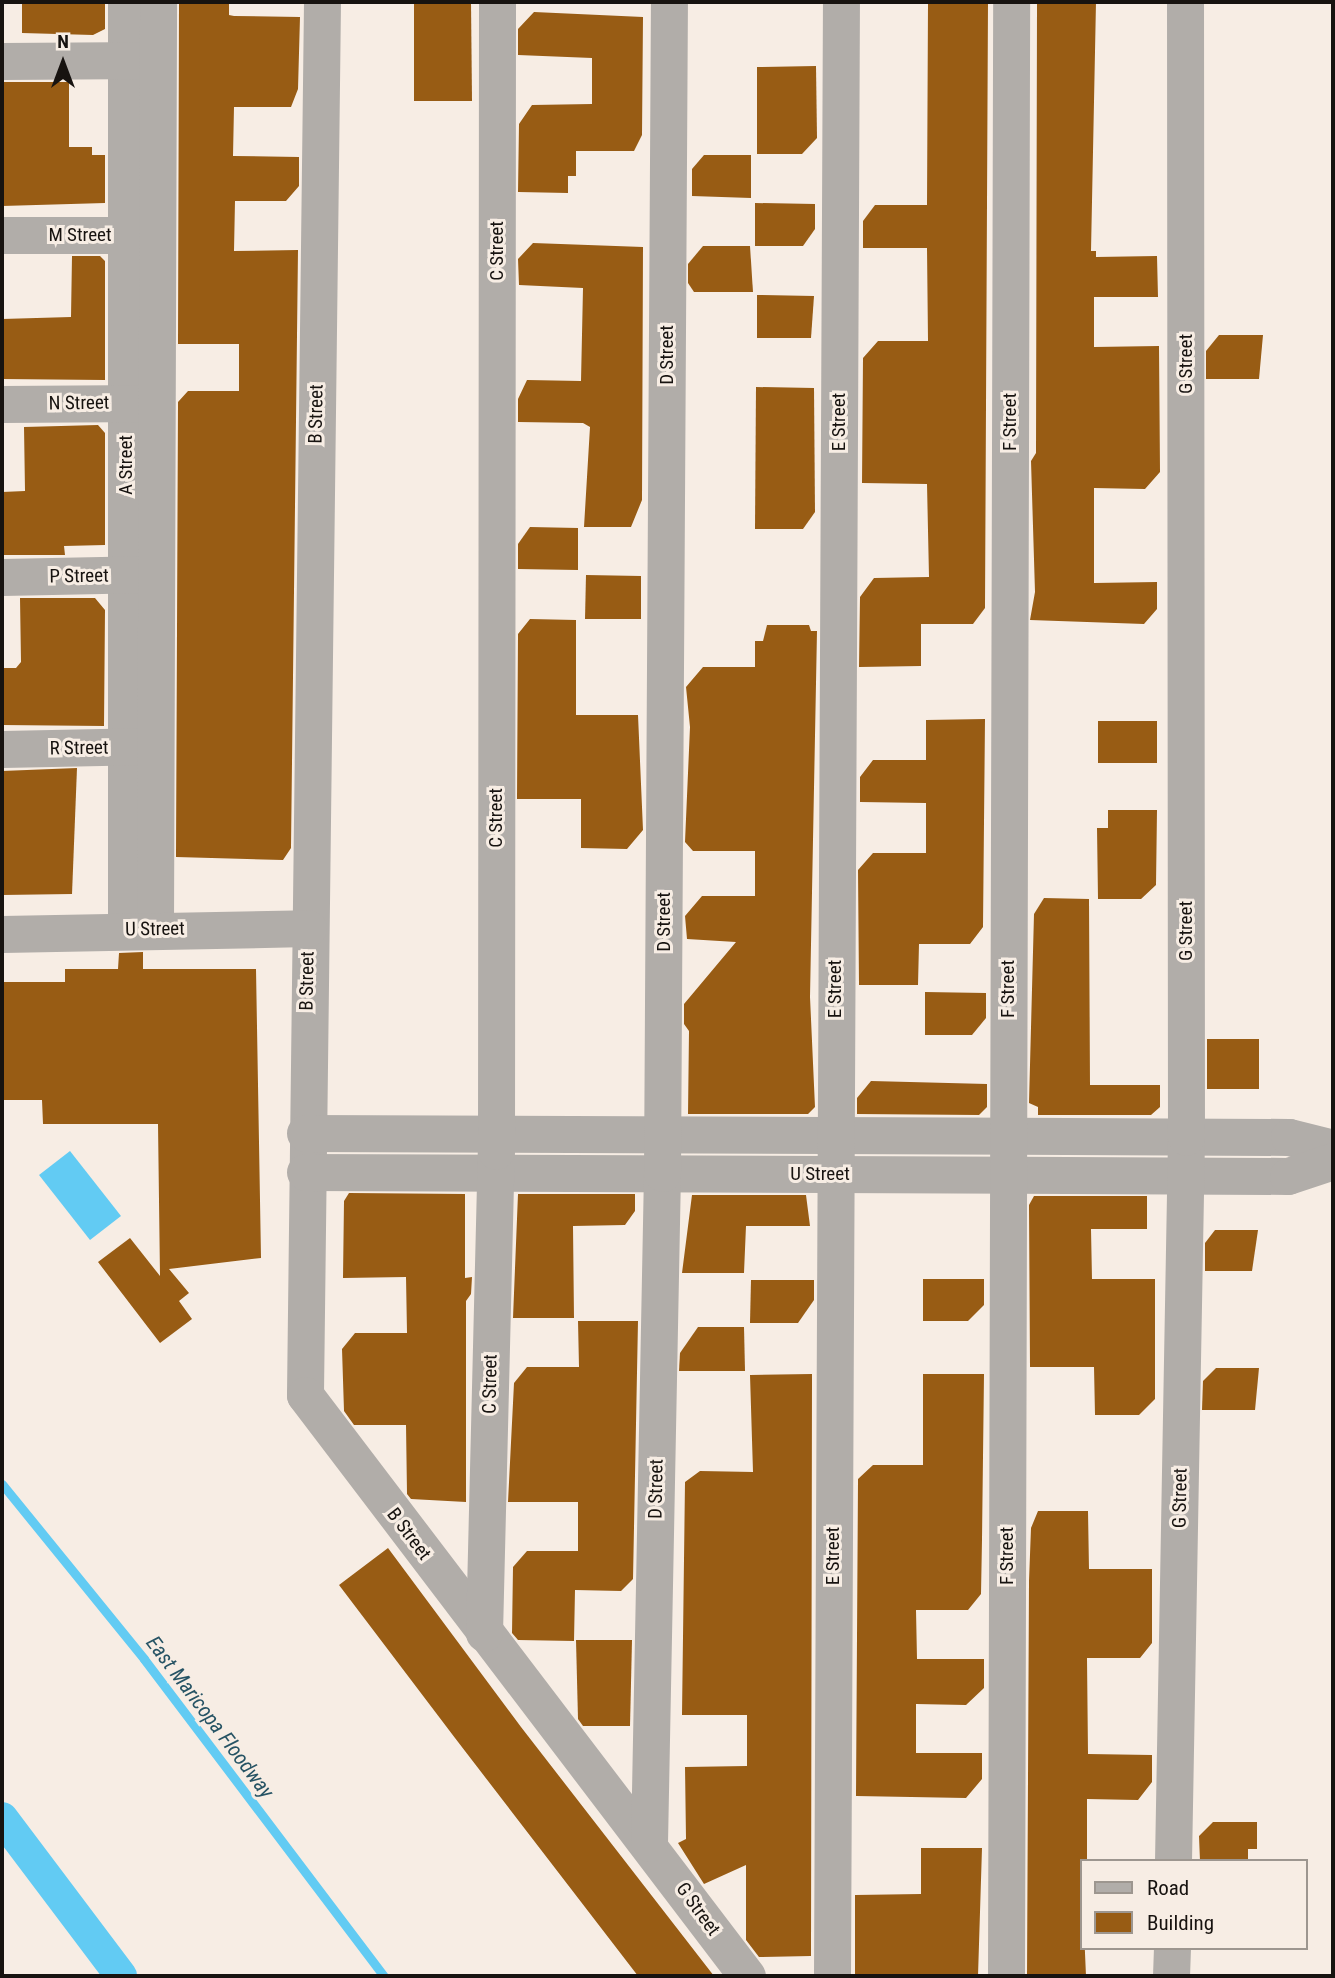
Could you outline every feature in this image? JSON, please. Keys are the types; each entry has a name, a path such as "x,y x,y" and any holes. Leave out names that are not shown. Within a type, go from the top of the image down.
{"street":[{"name":"A Street","path":"126,2 142,60 141,929"},
{"name":"A Street","path":"142,60 158,2"},
{"name":"B Street","path":"323,2 304,1172 305,1395 484,1633 649,1843"},
{"name":"C Street","path":"484,1633 496,1134 497,2"},
{"name":"D Street","path":"649,1843 663,1134 669,2"},
{"name":"E Street","path":"832,1976 841,2"},
{"name":"F Street","path":"1006,1976 1011,2"},
{"name":"G Street","path":"1173,1859 1186,1175 1185,2"},
{"path":"2,61 142,60"},
{"name":"M Street","path":"2,235 142,235"},
{"name":"N Street","path":"2,404 142,403"},
{"name":"P Street","path":"2,578 141,574"},
{"name":"R Street","path":"2,749 141,747"},
{"name":"U Street","path":"2,934 141,929 308,928"},
{"name":"U Street","path":"305,1133 1289,1137 1333,1148"},
{"name":"U Street","path":"304,1172 1288,1176 1333,1161"},
{"name":"G Street","path":"649,1843 747,1976"},
{"path":"1171,1976 1172,1950"}],"water":[{"path":"70,1151 121,1216 90,1240 39,1175"}],"building":[{"path":"22,2 105,2 105,29 93,35 22,33"},
{"path":"179,2 229,2 229,15 234,16 300,17 298,89 291,107 234,107 233,156 299,157 299,186 286,201 235,201 234,251 298,250 291,848 283,860 176,857 178,402 188,391 239,391 239,344 178,344"},
{"path":"414,2 471,2 472,101 414,101"},
{"path":"928,2 988,2 985,608 973,624 921,624 921,666 859,667 860,597 874,578 929,577 927,484 862,483 863,358 878,341 928,341 927,248 863,248 863,221 875,205 927,205"},
{"path":"1037,2 1096,2 1091,251 1096,251 1096,257 1157,256 1158,297 1094,297 1094,347 1159,346 1160,472 1145,489 1094,488 1094,583 1157,582 1157,609 1144,624 1030,620 1035,592 1031,461 1036,453"},
{"path":"534,12 643,17 642,135 634,151 576,151 576,176 568,176 568,193 518,192 519,124 532,105 592,104 592,58 518,55 518,29"},
{"path":"816,66 817,138 802,154 757,154 757,67"},
{"path":"2,82 69,82 69,147 92,147 92,155 105,155 105,203 2,206"},
{"path":"704,155 751,155 751,198 692,196 692,169"},
{"path":"755,203 815,204 815,229 803,246 755,246"},
{"path":"533,243 643,247 642,500 631,527 584,527 590,427 583,423 518,422 518,399 527,380 581,381 583,288 519,285 518,259"},
{"path":"703,246 750,246 753,292 694,292 688,283 688,264"},
{"path":"72,256 100,256 105,261 105,380 2,379 2,319 71,317"},
{"path":"757,295 814,296 811,338 757,338"},
{"path":"1219,335 1263,335 1259,379 1206,379 1206,351"},
{"path":"756,387 814,388 815,512 803,529 755,529"},
{"path":"98,425 105,433 105,545 64,546 65,555 2,555 2,492 25,491 24,427"},
{"path":"530,527 578,528 578,570 518,569 518,544"},
{"path":"586,575 641,576 641,619 585,619"},
{"path":"20,598 95,598 105,610 104,726 2,725 2,668 16,668 21,662"},
{"path":"530,619 576,620 576,715 638,715 643,830 627,849 581,848 581,799 517,799 518,634"},
{"path":"767,625 809,625 811,631 817,631 810,997 815,1107 808,1114 688,1114 689,1031 684,1024 684,1004 736,942 687,939 685,916 702,896 755,896 755,851 693,851 685,842 690,727 686,687 703,667 755,667 755,641 763,641"},
{"path":"985,719 983,927 970,944 919,944 918,985 859,985 858,870 873,853 926,853 926,803 860,802 860,777 873,760 926,760 926,720"},
{"path":"1098,721 1157,721 1157,763 1098,763"},
{"path":"77,768 72,894 2,895 2,771"},
{"path":"1108,810 1157,810 1156,885 1141,899 1098,899 1097,828 1108,828"},
{"path":"1044,898 1089,899 1090,1085 1160,1085 1160,1107 1151,1115 1038,1115 1038,1107 1029,1103 1034,914"},
{"path":"143,952 143,969 256,969 261,1258 169,1269 189,1293 179,1301 192,1319 160,1343 98,1262 130,1238 160,1276 158,1124 43,1124 42,1100 2,1100 2,982 65,982 65,969 118,969 119,953"},
{"path":"925,992 986,993 986,1018 972,1035 925,1035"},
{"path":"1207,1039 1259,1039 1259,1089 1207,1089"},
{"path":"871,1081 987,1084 987,1107 979,1115 857,1114 857,1098"},
{"path":"349,1193 465,1194 465,1278 472,1277 471,1294 466,1301 466,1502 411,1499 407,1494 406,1425 354,1425 344,1411 342,1349 355,1333 407,1333 406,1277 343,1278 344,1201"},
{"path":"518,1194 635,1194 635,1211 625,1225 573,1226 574,1318 513,1318"},
{"path":"692,1195 806,1195 810,1226 746,1226 744,1273 682,1273"},
{"path":"1034,1196 1147,1196 1147,1229 1091,1229 1092,1279 1155,1279 1155,1399 1139,1415 1095,1415 1094,1367 1030,1367 1029,1205"},
{"path":"1215,1230 1258,1230 1252,1271 1205,1271 1205,1243"},
{"path":"923,1279 984,1279 984,1305 968,1321 923,1321"},
{"path":"751,1280 814,1280 814,1300 798,1323 750,1323"},
{"path":"578,1321 638,1321 633,1579 621,1591 575,1590 574,1641 518,1640 512,1633 513,1567 527,1551 578,1551 578,1502 508,1502 514,1383 527,1367 579,1367"},
{"path":"698,1327 744,1327 745,1371 679,1371 680,1353"},
{"path":"1216,1368 1259,1368 1255,1410 1202,1410 1203,1381"},
{"path":"812,1374 811,1956 759,1957 746,1940 746,1865 704,1884 678,1843 686,1839 685,1767 747,1766 747,1715 682,1715 685,1482 700,1471 753,1472 750,1375"},
{"path":"923,1374 984,1374 981,1594 968,1610 916,1610 917,1659 984,1659 984,1688 966,1705 916,1704 916,1753 982,1753 982,1779 966,1798 856,1796 858,1479 873,1465 923,1465"},
{"path":"1038,1511 1088,1511 1089,1569 1152,1569 1152,1643 1140,1658 1087,1658 1088,1754 1152,1755 1152,1782 1138,1800 1087,1799 1087,1859 1080,1859 1080,1950 1085,1950 1086,1976 1027,1976 1031,1528"},
{"path":"388,1548 521,1727 714,1976 638,1976 455,1738 339,1585"},
{"path":"576,1640 632,1640 630,1726 583,1726 578,1719"},
{"path":"1213,1822 1257,1822 1257,1849 1248,1849 1248,1859 1200,1859 1199,1836"},
{"path":"921,1848 982,1848 978,1976 855,1976 855,1895 921,1894"}],"waterway":[{"name":"East Maricopa Floodway","path":"2,1484 144,1659 384,1976"},
{"path":"2,1818 121,1976"}]}
